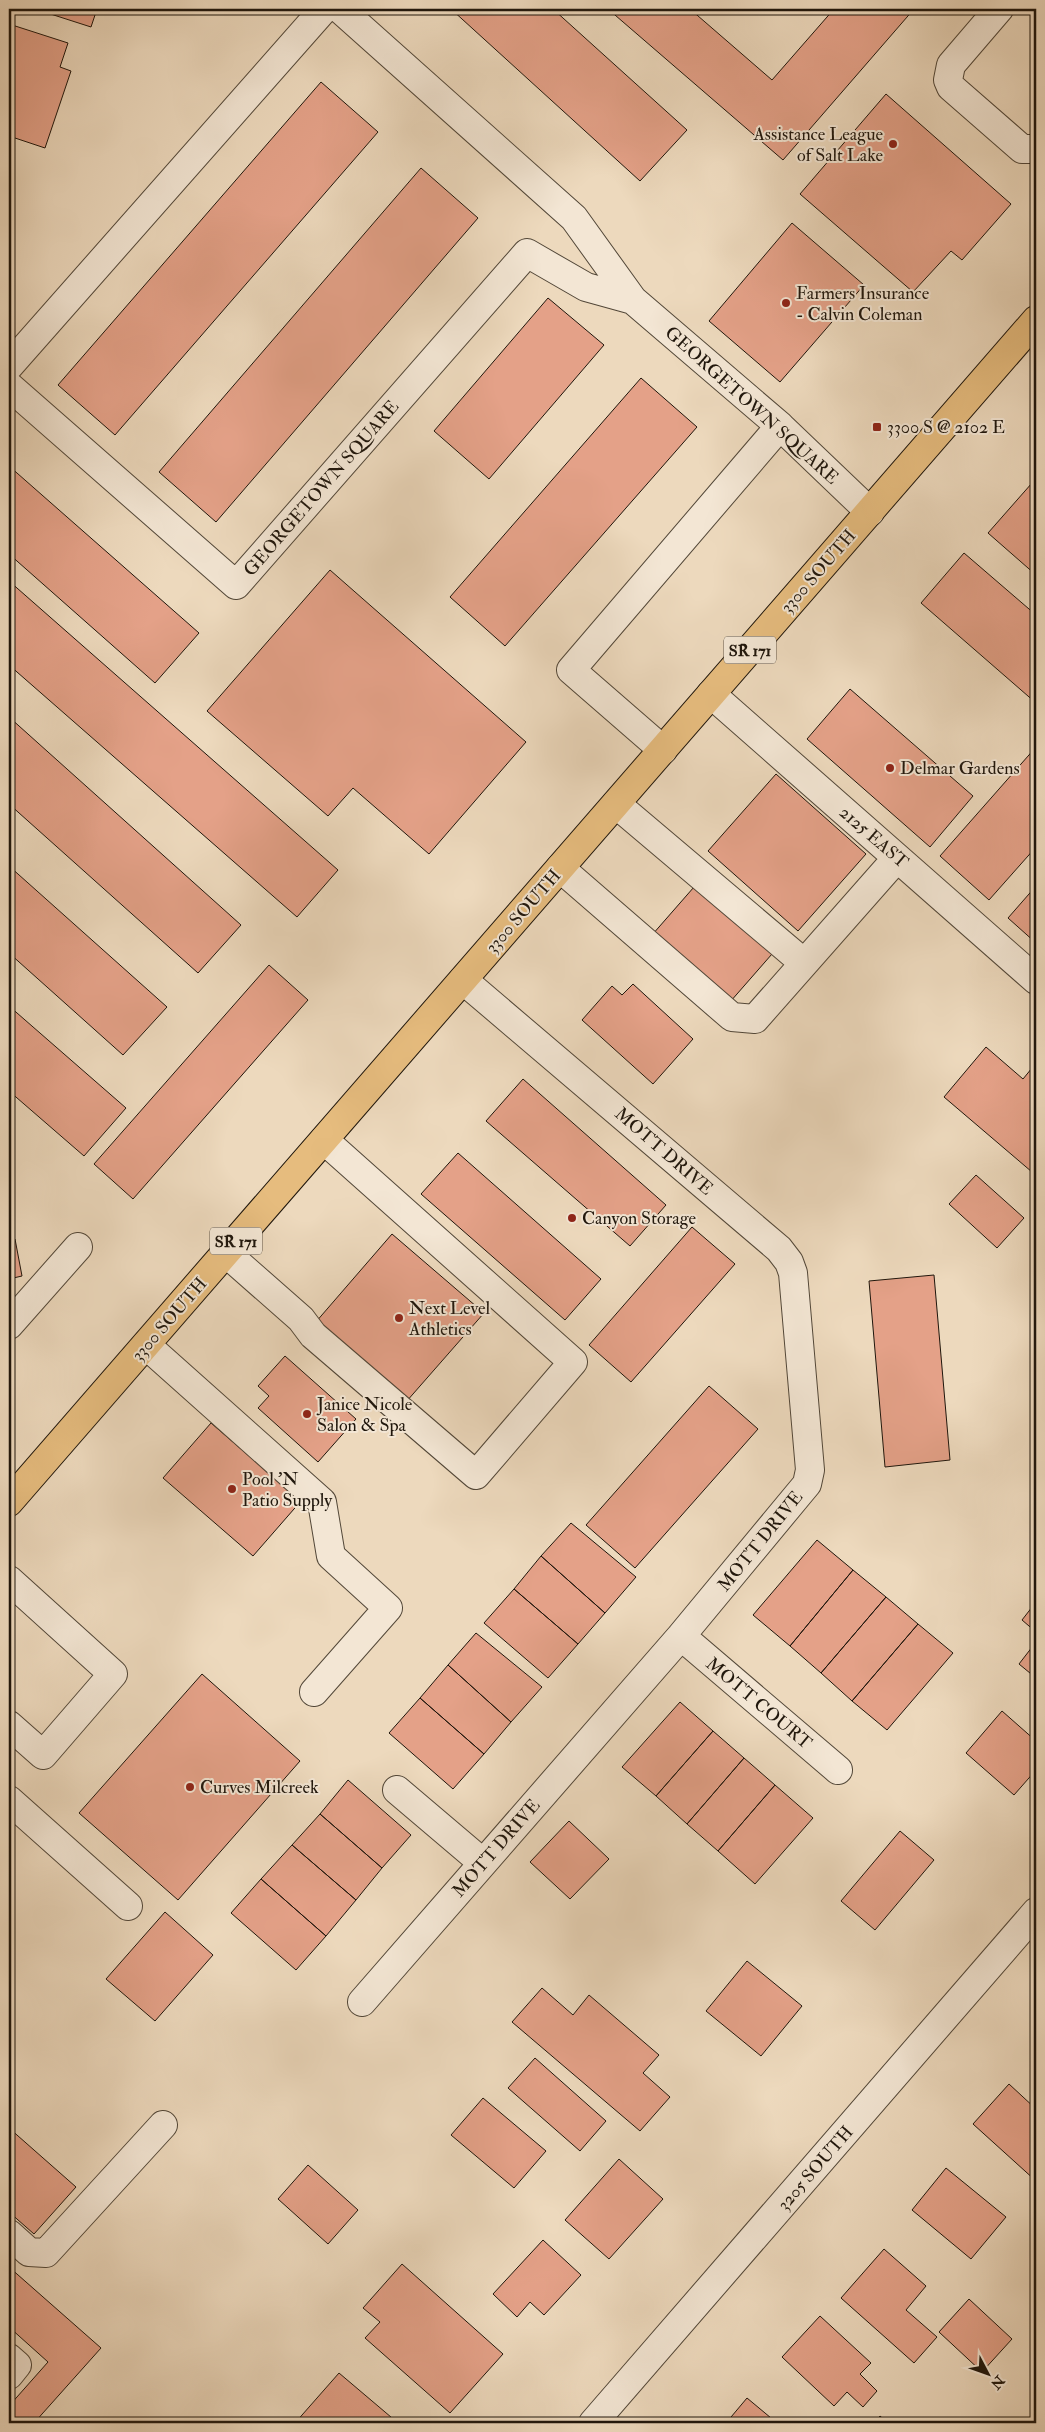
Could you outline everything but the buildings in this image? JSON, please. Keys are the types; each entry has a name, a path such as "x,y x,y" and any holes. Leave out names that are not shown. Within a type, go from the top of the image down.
{"main road":[{"name":"3300 SOUTH","path":"9,1502 1036,320"}],"street":[{"path":"9,366 324,9"},
{"name":"GEORGETOWN SQUARE","path":"340,9 574,218 633,300 780,426 870,512"},
{"path":"999,9 951,65 948,80 951,87 1022,149 1036,149"},
{"name":"GEORGETOWN SQUARE","path":"9,386 236,584 527,253 586,287 633,300"},
{"path":"663,750 571,670 780,426"},
{"name":"2125 EAST","path":"711,694 1036,980"},
{"path":"616,804 804,963"},
{"path":"560,868 732,1017 755,1019 897,858"},
{"name":"MOTT DRIVE","path":"362,2002 681,1636 806,1484 810,1470 793,1272 789,1262 779,1250 463,980"},
{"path":"226,1252 300,1319 313,1335 476,1475 573,1362 324,1140"},
{"path":"9,1325 78,1247"},
{"path":"146,1344 322,1502 331,1556 388,1608 314,1692"},
{"path":"9,1580 113,1674 43,1755 9,1725"},
{"name":"MOTT COURT","path":"681,1636 838,1770"},
{"path":"397,1790 483,1863"},
{"path":"9,1800 128,1906"},
{"name":"3205 SOUTH","path":"593,2423 1036,1912"},
{"path":"9,2234 29,2252 46,2253 163,2125"},
{"path":"9,2358 17,2365 9,2375"}],"place":[{"name":"Assistance League of Salt Lake","path":"893,144"},
{"name":"Farmers Insurance - Calvin Coleman","path":"786,303"},
{"name":"3300 S @ 2102 E","path":"877,427"},
{"name":"Delmar Gardens","path":"890,768"},
{"name":"Canyon Storage","path":"572,1218"},
{"name":"Next Level Athletics","path":"399,1318"},
{"name":"Janice Nicole Salon & Spa","path":"307,1414"},
{"name":"Pool 'N Patio Supply","path":"232,1489"},
{"name":"Curves Milcreek","path":"190,1787"}]}
